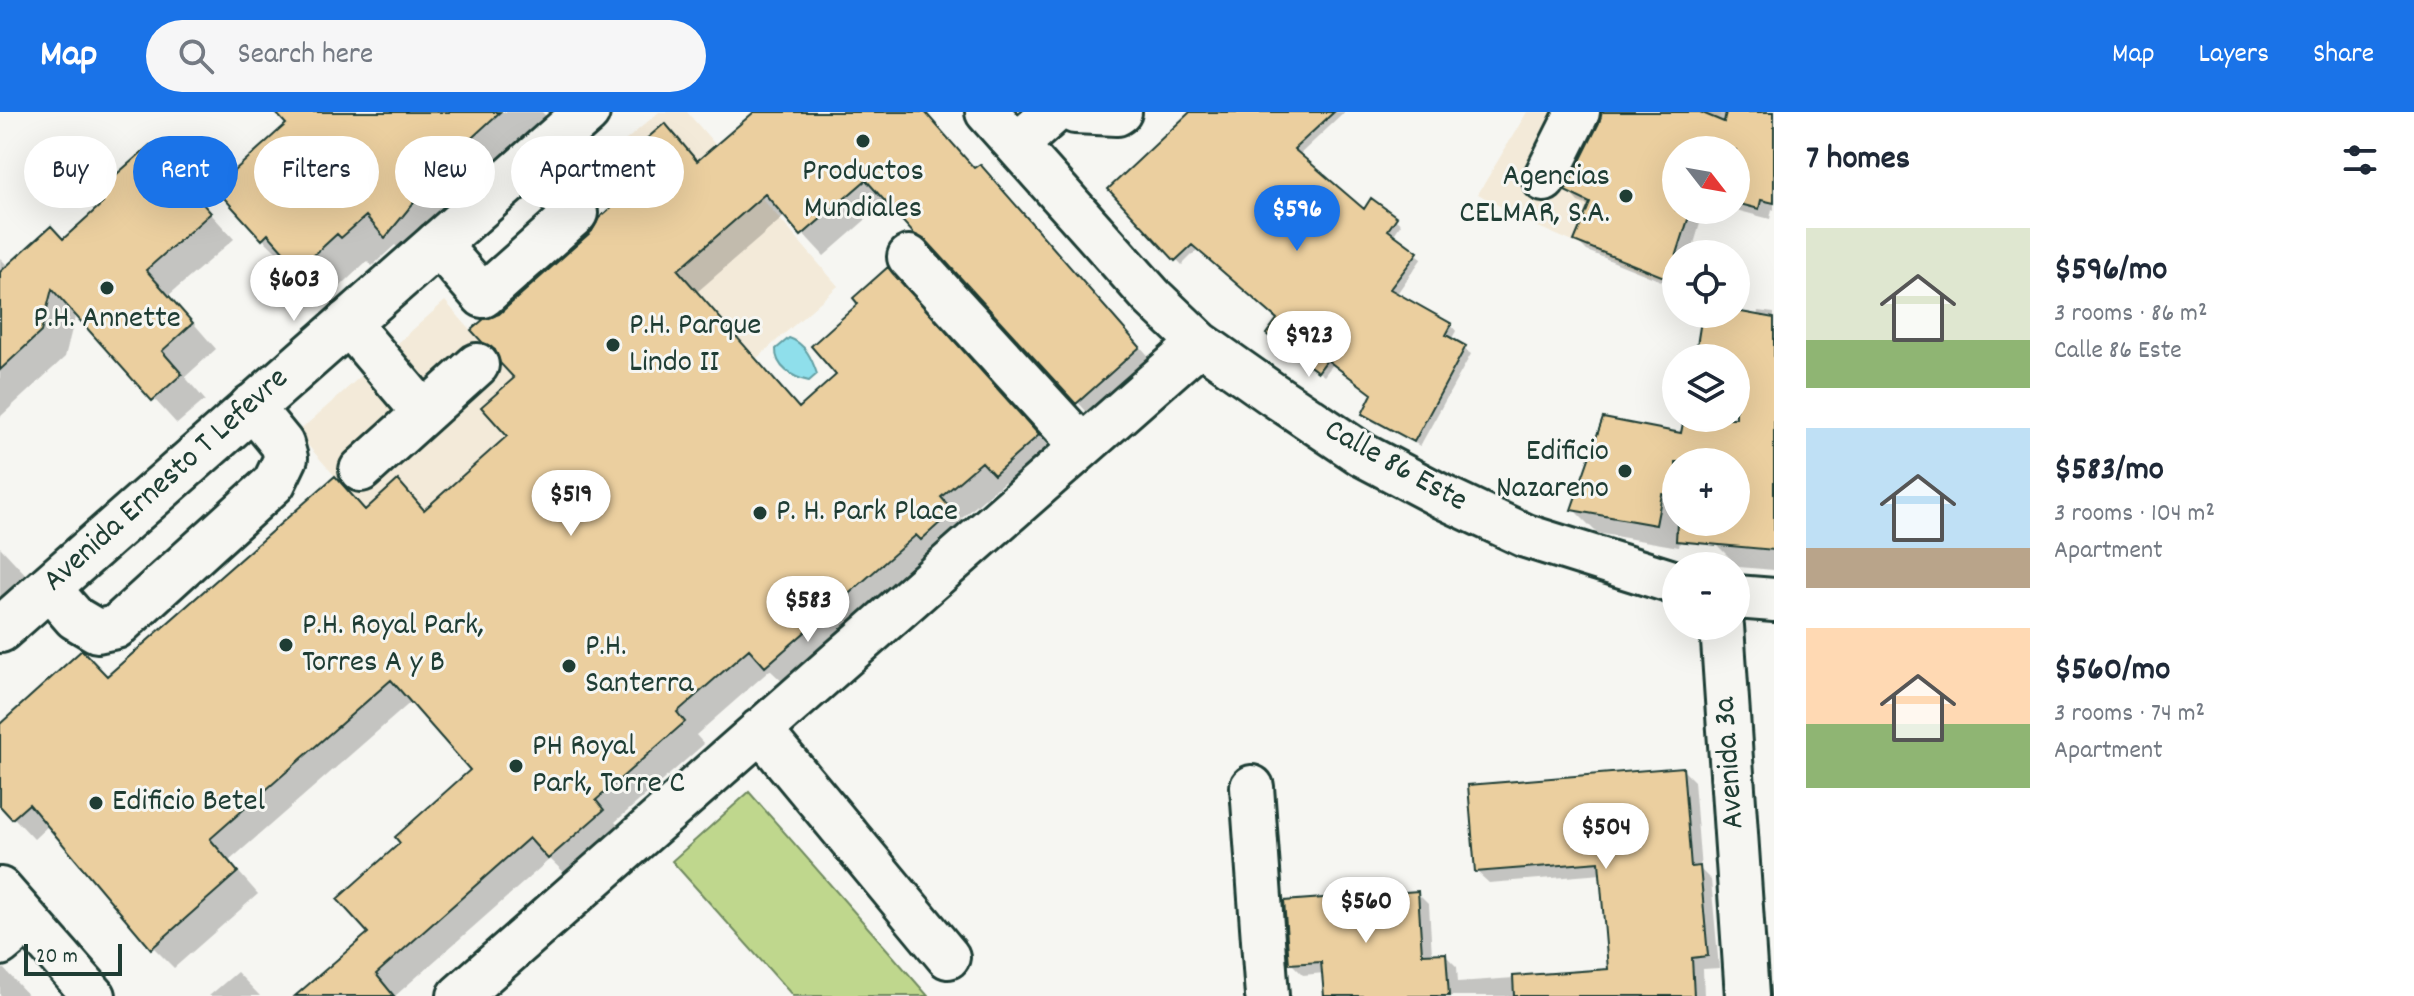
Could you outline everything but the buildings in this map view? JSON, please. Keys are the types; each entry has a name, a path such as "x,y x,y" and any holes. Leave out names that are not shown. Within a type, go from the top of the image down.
{"main road":[{"name":"Avenida Ernesto T Lefevre","path":"560,136 587,112"},
{"name":"Avenida Ernesto T Lefevre","path":"0,630 511,179"}],"street":[{"name":"Calle 86 Este","path":"987,112 1152,297 1200,343 1363,455 1443,497 1526,536 1662,579"},
{"path":"1017,145 1054,112"},
{"path":"1075,112 1120,112"},
{"path":"1544,180 1578,112"},
{"path":"437,243 483,296 576,213 571,208"},
{"path":"909,257 1082,446"},
{"path":"347,322 424,413"},
{"path":"459,996 1200,343"},
{"path":"361,470 477,365"},
{"path":"48,587 75,618 97,631 116,627 274,483 286,458 282,444 251,406"},
{"path":"1750,598 1774,600"},
{"name":"Avenida 3a","path":"1723,640 1747,996"},
{"path":"760,730 948,957"},
{"path":"1252,787 1267,996"},
{"path":"0,889 14,933 73,989"}],"shaded area":[{"path":"659,112 687,112 838,286 756,359 624,208 684,208 684,136 631,136"},
{"path":"1527,112 1721,112 1713,136 1662,136 1662,224 1687,224 1681,240 1662,240 1662,278 1649,275 1536,226 1478,194"},
{"path":"445,301 609,488 461,619 297,433"}],"green space":[{"path":"749,792 928,996 793,996 672,861"}],"water":[{"path":"789,338 804,348 813,363 817,374 809,381 791,374 778,361 776,349"}],"place":[{"name":"Productos Mundiales","path":"863,141"},
{"name":"Agencias CELMAR, S.A.","path":"1626,196"},
{"name":"P.H. Annette","path":"107,288"},
{"name":"P.H. Parque Lindo II","path":"613,345"},
{"name":"Edificio Nazareno","path":"1625,471"},
{"name":"P. H. Park Place","path":"760,513"},
{"name":"P.H. Royal Park, Torres A y B","path":"286,645"},
{"name":"P.H. Santerra","path":"569,666"},
{"name":"PH Royal Park, Torre C","path":"516,766"},
{"name":"Edificio Betel","path":"96,803"}]}
